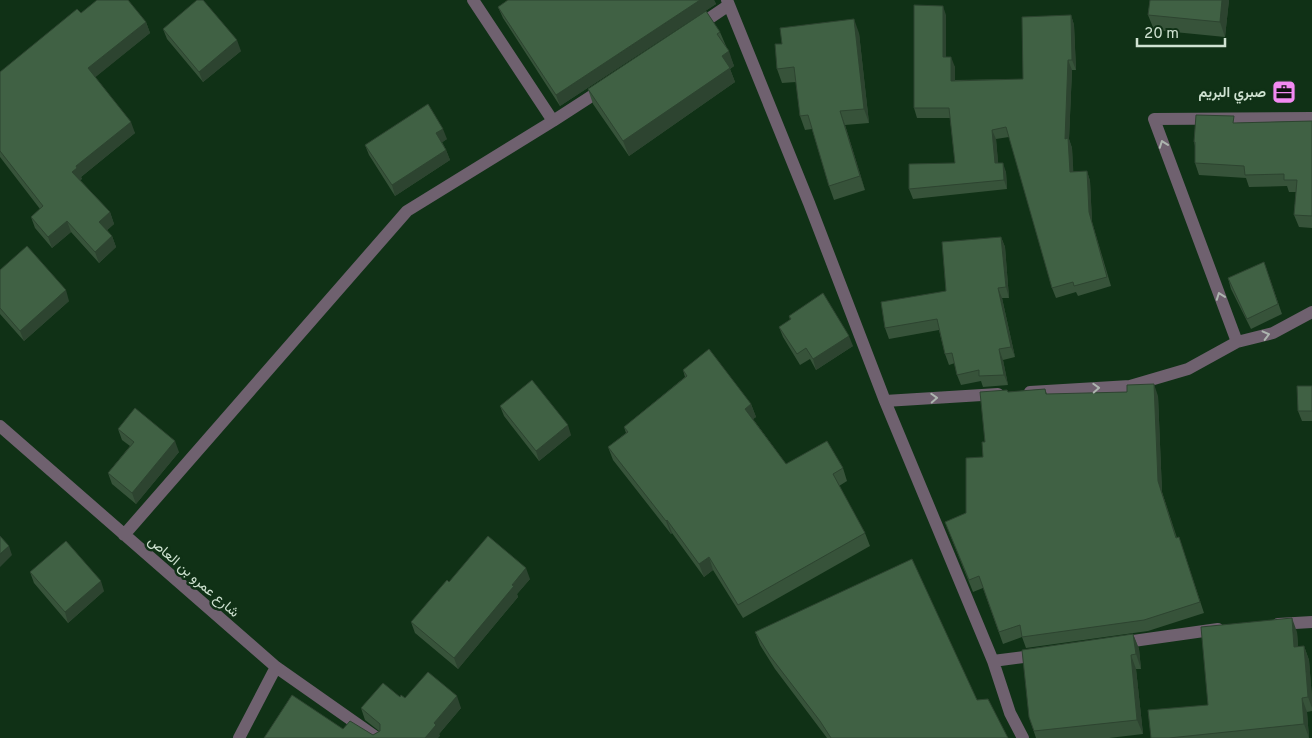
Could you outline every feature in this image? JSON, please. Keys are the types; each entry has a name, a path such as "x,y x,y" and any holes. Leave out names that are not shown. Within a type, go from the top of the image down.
{"street":[{"path":"473,0 553,121"},
{"path":"689,32 728,3 809,203 885,400 993,661 1010,713 1023,738"},
{"path":"124,535 408,211 617,79"},
{"path":"1237,342 1154,119 1312,118"},
{"path":"885,400 1130,386 1188,369 1237,342 1273,334 1312,312"},
{"name":"شارع عمرو بن العاص","path":"0,426 276,667 377,738"},
{"path":"1266,625 1312,622"},
{"path":"1105,645 1229,628"},
{"path":"993,661 1049,653"},
{"path":"239,738 276,667"}],"building":[{"path":"97,0 128,0 146,22 88,68 131,122 76,166 77,168 72,172 110,212 99,222 112,236 95,252 67,221 48,237 31,217 43,206 0,151 0,72 77,9 81,13"},
{"path":"197,0 203,0 237,40 199,72 163,29"},
{"path":"508,0 700,0 556,95 498,7"},
{"path":"1150,0 1222,0 1220,22 1148,15"},
{"path":"914,5 943,6 943,57 951,57 951,81 1023,79 1022,17 1071,15 1072,60 1068,60 1065,139 1068,138 1070,172 1087,171 1089,212 1107,277 1074,286 1073,282 1052,288 1006,127 992,130 995,163 1003,163 1004,180 909,189 909,164 955,163 949,108 914,108"},
{"path":"706,11 720,32 717,34 729,51 722,56 730,68 623,141 588,89"},
{"path":"854,19 864,109 840,111 860,176 829,186 808,115 800,116 794,67 777,69 775,44 782,44 780,28"},
{"path":"428,104 443,129 436,133 446,150 392,185 365,145"},
{"path":"1196,115 1234,116 1233,123 1312,121 1312,216 1294,215 1297,180 1284,180 1284,174 1245,175 1244,166 1195,163"},
{"path":"1001,237 1006,287 998,288 1011,347 999,349 1004,375 979,376 979,370 957,375 952,353 945,354 937,319 885,328 881,302 946,291 942,242"},
{"path":"27,246 66,290 20,331 0,308 0,270"},
{"path":"1264,262 1278,304 1247,319 1228,278"},
{"path":"823,293 849,336 813,359 806,348 797,354 779,327 791,319 789,316"},
{"path":"709,349 751,404 745,409 786,464 827,441 843,468 833,474 865,533 738,605 709,557 699,564 667,520 608,447 628,432 624,427 687,376 683,370"},
{"path":"532,380 568,425 536,451 500,406"},
{"path":"1154,384 1158,481 1176,538 1179,537 1200,602 1144,620 1022,637 1020,625 999,632 979,576 969,580 945,522 966,513 966,458 983,457 982,442 985,442 980,392 1045,389 1046,394 1127,392 1127,385"},
{"path":"1297,386 1312,386 1312,411 1298,411"},
{"path":"135,408 175,441 132,493 108,473 134,442 118,429"},
{"path":"0,536 9,546 0,554"},
{"path":"488,536 526,568 512,585 514,586 454,658 411,622 447,580 449,582"},
{"path":"66,541 101,581 65,612 30,572"},
{"path":"912,559 977,700 988,699 1008,738 831,738 770,656 755,632"},
{"path":"1292,618 1294,647 1304,646 1308,697 1302,698 1304,724 1169,738 1151,738 1148,710 1208,705 1201,627"},
{"path":"1133,634 1136,654 1131,655 1137,720 1034,731 1029,717 1022,650"},
{"path":"428,672 457,696 434,723 436,725 425,738 264,738 292,695 343,729 350,721 373,735 380,731 380,724 361,708 383,683 400,697 401,695 405,698"}],"place":[{"name":"صبري البريم","path":"1284,92"}]}
